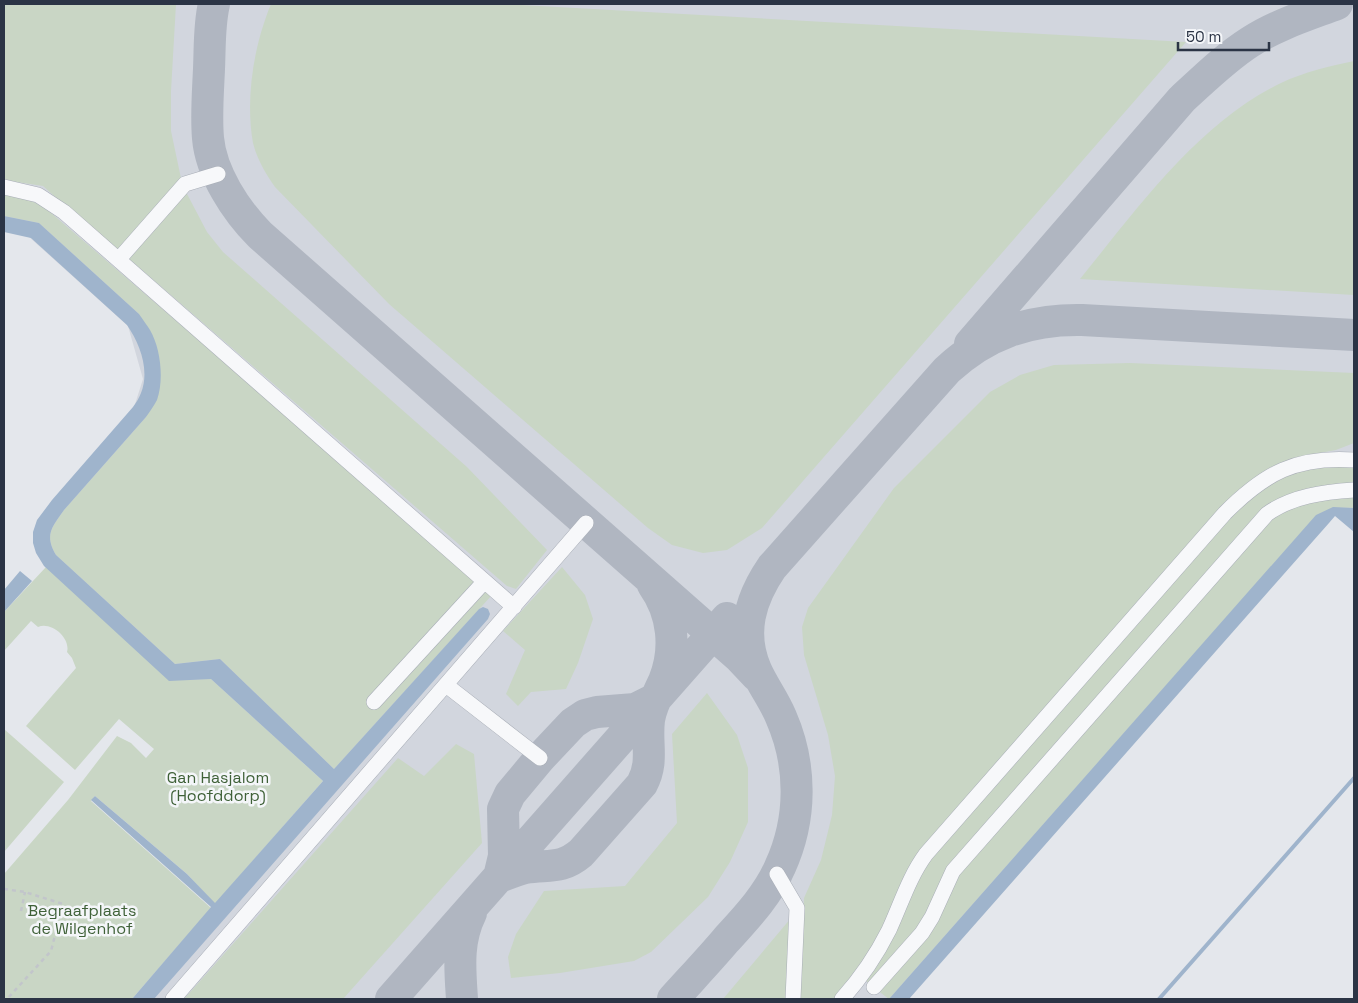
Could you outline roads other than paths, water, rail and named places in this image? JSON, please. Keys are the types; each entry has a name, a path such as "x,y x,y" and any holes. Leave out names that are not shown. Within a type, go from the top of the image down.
{"lane":[{"path":"119,259 185,184 218,174"},
{"path":"4,187 38,195 64,212 484,582 514,606"},
{"path":"1333,458 1354,447"},
{"path":"842,999 866,968 888,932 912,875 926,854 1225,513 1245,493 1265,478 1282,469 1298,464 1333,458 1354,460"},
{"path":"874,987 922,933 932,917 953,871 1267,514 1279,505 1294,499 1336,491 1354,490"},
{"path":"173,999 586,523"},
{"path":"374,702 484,582"},
{"path":"446,685 540,758"},
{"path":"777,874 798,908 793,999"}],"water":[{"path":"4,216 39,223 139,314 154,338 159,355 161,374 157,400 146,417 64,510 53,526 50,542 56,555 175,664 220,659 334,769 479,609 483,607 488,609 490,614 488,619 154,999 132,999 211,907 91,800 95,796 187,874 215,903 323,781 211,679 169,681 44,566 36,553 33,543 33,532 37,520 134,405 144,384 144,366 140,349 127,325 31,238 4,232"},
{"path":"1333,507 1354,508 1354,532 1335,516 909,999 889,999 1316,515"},
{"path":"20,571 32,581 4,612 4,590"}],"waterway":[{"path":"1159,999 1354,778"}],"park label":[{"name":"Gan Hasjalom (Hoofddorp)","path":"218,786"},
{"name":"Begraafplaats de Wilgenhof","path":"82,919"}]}
